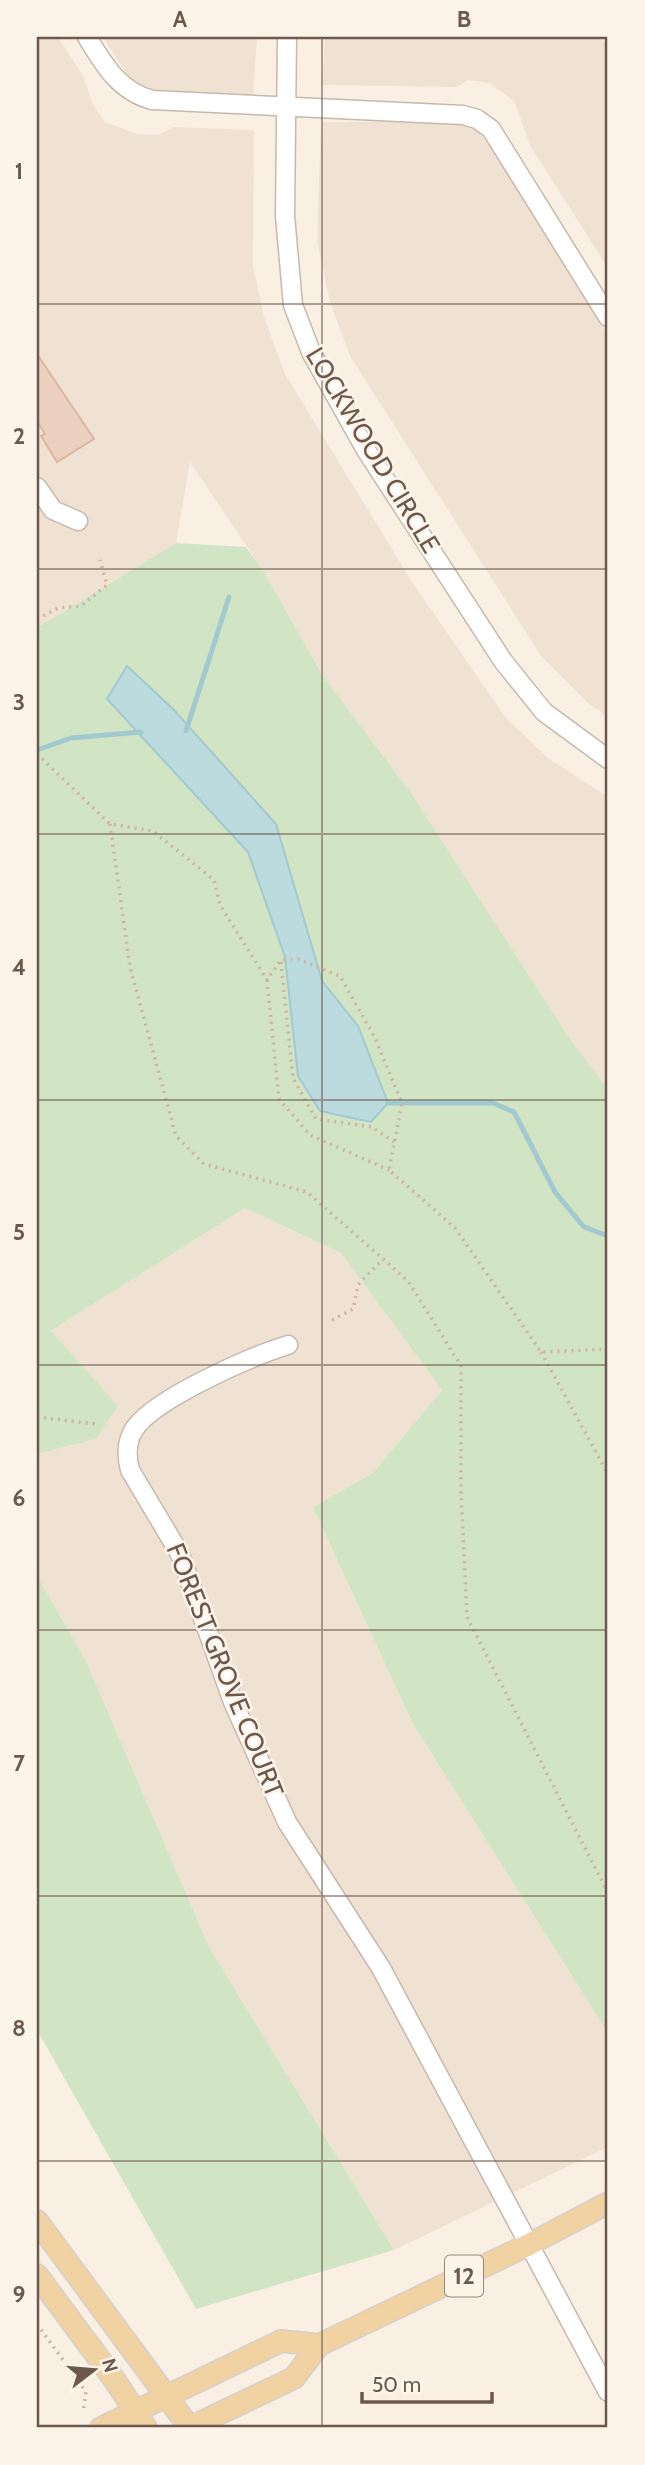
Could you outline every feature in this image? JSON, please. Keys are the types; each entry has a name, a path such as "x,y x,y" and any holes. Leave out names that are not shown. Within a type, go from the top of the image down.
{"main road":[{"name":"12","path":"189,2428 294,2378 319,2345 528,2245 608,2203"},
{"path":"37,2221 189,2428"},
{"path":"37,2276 140,2419"},
{"path":"101,2428 140,2419 166,2395 281,2341 319,2345"}],"street":[{"path":"87,37 121,85 138,96 152,100 454,114 477,119 491,129 608,317"},
{"name":"LOCKWOOD CIRCLE","path":"287,37 285,216 293,305 311,352 366,450 503,661 544,712 608,759"},
{"path":"37,488 53,510 78,521"},
{"name":"FOREST GROVE COURT","path":"289,1345 208,1378 144,1418 131,1436 128,1462 180,1554 233,1702 287,1822 381,1968 608,2392"}],"path":[{"path":"37,619 58,608 81,606 107,585 100,560"},
{"path":"37,754 110,824 153,831 214,880 220,905 267,980 279,1099 310,1135 389,1170 455,1228 541,1352 608,1474"},
{"path":"110,824 130,967 176,1136 204,1164 307,1192 408,1281 461,1366 461,1493 467,1617 608,1893"},
{"path":"281,960 298,959 340,976 375,1038 402,1103 389,1170"},
{"path":"267,980 281,960"},
{"path":"281,960 293,1078 316,1119 372,1127 394,1142"},
{"path":"332,1320 353,1309 358,1284 383,1259"},
{"path":"541,1352 608,1349"},
{"path":"37,1417 96,1424"},
{"path":"37,2324 86,2392 83,2412"}],"shaded area":[{"path":"37,37 58,37 84,77 92,103 105,122 137,134 158,135 174,127 254,130 253,267 264,317 285,374 412,582 506,718 548,758 608,797 608,1089 570,1039 411,793 323,676 264,572 190,462 176,543 37,628"},
{"path":"103,37 257,37 253,95 146,92 129,78"},
{"path":"325,37 601,37 608,48 608,268 531,147 514,101 489,83 468,80 457,87 322,85"},
{"path":"469,121 487,142 608,335 608,717 589,704 541,656 350,356 330,302 317,241 321,122"},
{"path":"245,1208 341,1253 442,1390 373,1473 313,1507 413,1724 608,2033 608,2147 394,2250 209,1947 86,1661 37,1576 37,1454 96,1439 118,1406 50,1332"}],"green space":[{"path":"176,543 246,547 264,572 323,676 411,793 570,1039 608,1089 608,2033 413,1724 313,1507 373,1473 442,1390 341,1253 245,1208 51,1331 118,1406 96,1439 37,1454 37,628"},
{"path":"37,1576 86,1661 209,1947 394,2250 196,2309 37,2030"}],"water":[{"path":"127,666 173,709 276,824 322,981 358,1026 388,1103 371,1122 320,1111 298,1076 285,957 248,852 107,699"}],"building":[{"path":"37,354 94,439 57,462 41,436 45,434 37,421"}],"waterway":[{"path":"186,731 229,597"},
{"path":"37,750 71,738 141,732"},
{"path":"388,1103 493,1103 514,1112 555,1192 584,1227 608,1236"}]}
